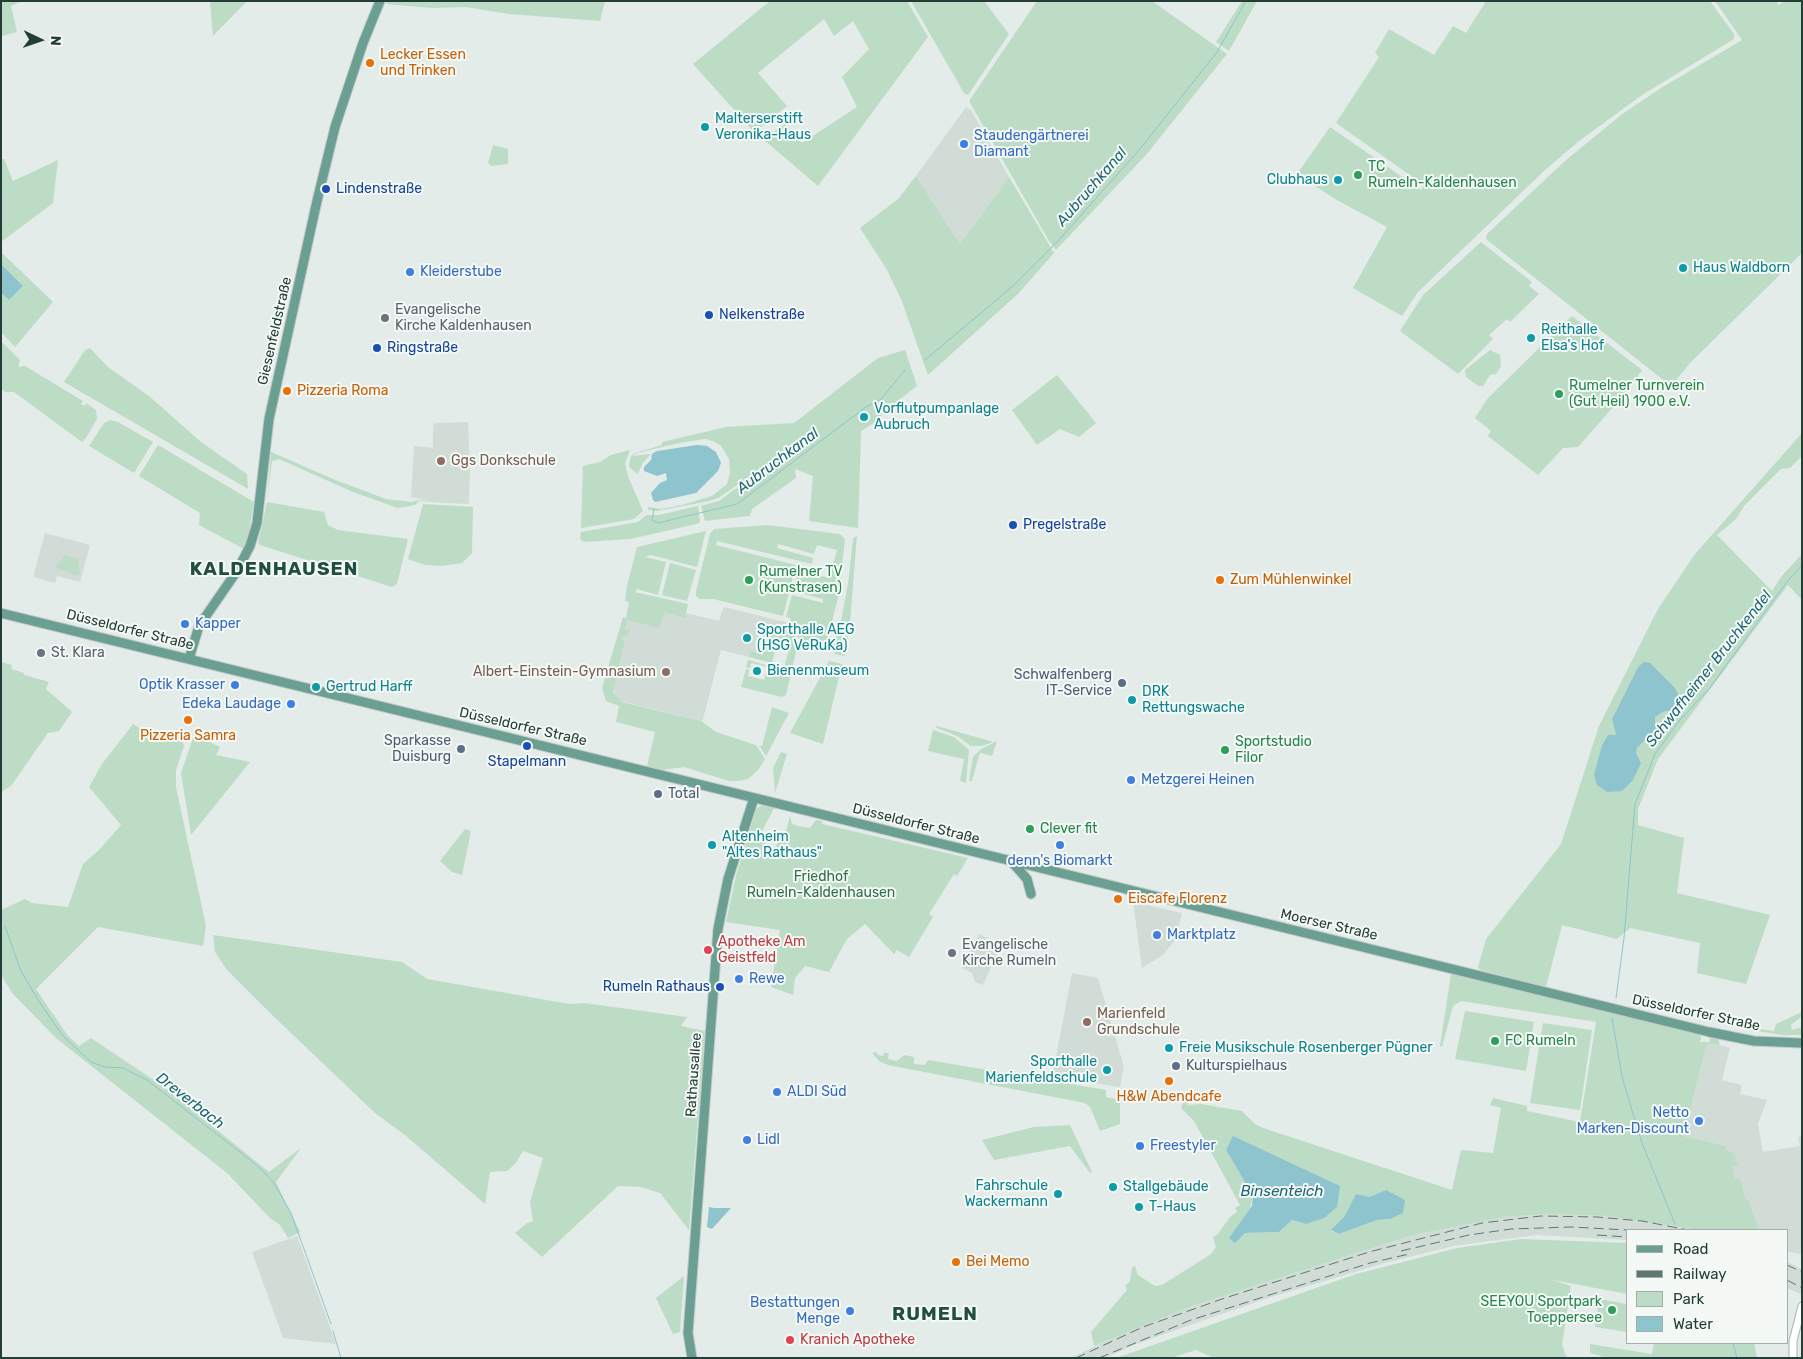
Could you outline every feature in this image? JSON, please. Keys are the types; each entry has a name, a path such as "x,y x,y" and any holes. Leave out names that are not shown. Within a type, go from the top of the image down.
{"main road":[{"name":"Giesenfeldstraße","path":"189,659 200,626 237,571 250,546 258,523 269,419 317,201 338,118 363,43 380,1"},
{"name":"Düsseldorfer Straße","path":"1,613 1038,868"},
{"name":"Rathausallee","path":"692,1358 688,1333 718,929 728,879 754,798"},
{"path":"1011,861 1027,879 1031,894"},
{"name":"Moerser Straße","path":"1038,868 1614,1008"},
{"name":"Düsseldorfer Straße","path":"1614,1008 1754,1041 1800,1045"}],"street":[{"path":"1793,1358 1793,1341 1802,1306"}],"shaded area":[{"name":"Staudengärtnerei Diamant","path":"966,107 971,110 1009,177 960,244 916,176"},
{"name":"Ggs Donkschule","path":"468,422 469,504 435,502 411,497 414,446 433,448 433,425 435,423"},
{"path":"45,533 90,545 80,582 57,576 55,583 33,577"},
{"name":"Albert-Einstein-Gymnasium","path":"724,607 785,622 782,635 762,654 750,651 749,657 721,650 701,721 617,700 613,687 625,642 622,641 623,635 628,629 625,629 628,620 664,612 685,617 686,613 719,621"},
{"name":"Marktplatz","path":"1133,902 1182,913 1176,939 1163,955 1142,968"},
{"path":"979,934 1001,945 983,985 975,982 972,973 962,968"},
{"name":"Marienfeld Grundschule","path":"1072,973 1098,978 1124,1067 1120,1087 1052,1077"},
{"path":"1707,1042 1730,1048 1722,1080 1742,1085 1740,1094 1767,1100 1758,1124 1763,1152 1800,1146 1798,1137 1802,1136 1802,1255 1788,1251 1788,1229 1759,1229 1749,1201 1746,1201 1740,1178 1735,1179 1733,1167 1737,1166 1726,1150 1727,1146 1684,1136"},
{"path":"1545,1214 1608,1216 1692,1229 1626,1229 1626,1240 1536,1235 1454,1246 1385,1263 1268,1298 1136,1344 1105,1358 1070,1358 1139,1326 1186,1308 1413,1235 1505,1217"},
{"path":"297,1236 336,1344 283,1338 252,1252"},
{"path":"1788,1262 1802,1269 1802,1295 1788,1288"}],"green space":[{"path":"1,1 22,1 11,6 17,32 1,36"},
{"path":"210,1 247,1 213,36"},
{"path":"387,1 605,1 600,21 509,14 466,7 432,8 386,4"},
{"path":"770,1 907,1 928,37 818,186 763,139 785,124 802,143 857,107 842,77 869,49 853,21 834,36 824,19 758,73 787,106 754,132 693,64"},
{"path":"911,1 984,1 1009,34 968,95 964,93"},
{"path":"1037,1 1152,1 1227,54 1146,155 1056,250 1049,241 969,101"},
{"path":"1242,1 1257,1 1229,51 1216,42"},
{"path":"1486,1 1710,1 1734,34 1734,39 1642,95 1579,141 1544,171 1418,292 1402,316 1353,288 1387,227 1335,199 1297,174 1330,127 1421,190 1424,185 1336,123 1379,57 1375,53 1389,29 1434,55 1453,26 1466,33"},
{"path":"1715,1 1779,1 1777,3 1779,5 1784,1 1802,1 1802,253 1690,363 1676,380 1667,383 1486,239 1487,234 1566,160 1621,115 1661,88 1742,40"},
{"path":"493,145 508,149 508,164 492,166 488,163"},
{"path":"1,159 4,159 13,181 58,160 53,203 1,242"},
{"path":"916,176 960,244 1009,177 1054,253 1019,293 928,375 901,299 886,268 860,228 898,199"},
{"path":"1481,242 1532,282 1529,286 1539,294 1510,322 1507,319 1489,335 1493,339 1458,374 1400,331 1423,295"},
{"path":"1,252 53,302 15,347 1,332 1,293 9,300 23,286 1,264"},
{"name":"Rumelner Turnverein (Gut Heil) 1900 e.V.","path":"1572,316 1642,370 1629,389 1578,447 1563,448 1538,475 1488,436 1491,431 1475,418 1488,398"},
{"path":"1,341 20,360 18,367 25,366 83,401 81,404 85,406 86,403 96,410 97,419 82,442 14,392 5,392 1,388"},
{"path":"90,348 108,367 149,396 201,442 247,474 248,489 64,382 85,350"},
{"path":"905,350 917,386 882,413 880,419 861,431 858,528 809,521 813,476 795,469 796,478 752,509 750,516 705,521 701,506 719,501 735,489 761,480 760,478 739,484 718,498 709,501 657,511 648,510 648,507 661,509 712,496 727,484 730,473 729,459 721,446 713,441 705,439 679,443 637,453 633,456 651,454 642,464 638,474 629,465 631,456 635,453 662,445 662,442 726,427 794,423 878,358"},
{"path":"1490,350 1500,355 1501,367 1496,374 1490,375 1483,386 1478,386 1466,377 1465,370"},
{"path":"1057,375 1096,423 1079,437 1060,429 1037,445 1012,410"},
{"path":"110,420 118,422 153,442 134,473 89,446 104,423"},
{"path":"1802,433 1802,456 1790,468 1781,469 1744,506 1736,519 1717,535 1772,591 1781,577 1802,554 1802,600 1788,585 1658,759 1638,809 1638,825 1684,838 1677,893 1770,915 1746,984 1697,973 1700,943 1630,928 1617,939 1562,925 1546,987 1480,970 1478,967 1486,939 1561,844 1599,726 1658,609 1695,554","holes":["1638,667 1674,710 1663,712 1655,717 1655,725 1637,748 1636,753 1599,759 1602,745 1608,735 1616,735 1612,719"]},
{"path":"158,445 254,502 244,549 199,525 200,513 139,476"},
{"path":"630,450 625,463 628,476 643,511 634,519 581,528 583,466 600,462 611,455"},
{"path":"271,452 333,479 386,499 469,504 419,501 415,505 398,508 353,492 279,459 272,461 267,500"},
{"path":"267,502 324,512 328,525 338,530 408,539 397,584 392,587 260,545 258,543"},
{"path":"423,504 473,507 472,553 462,563 441,566 425,565 408,559"},
{"path":"698,506 700,522 697,524 630,539 584,542 580,539 581,532 638,522 646,515 659,515"},
{"path":"767,525 840,534 845,539 838,598 827,641 823,644 813,644 798,638 790,618 786,617 792,595 823,603 823,599 793,591 798,570 829,578 837,550 817,545 814,554 778,544 777,548 813,558 812,564 717,541 716,545 796,565 783,616 713,599 700,599 696,596 710,534 714,529"},
{"path":"706,531 697,567 651,555 645,557 666,562 658,595 637,589 635,592 688,604 685,618 664,612 659,628 628,620 625,629 629,630 627,636 623,636 622,640 625,641 613,692 622,702 701,721 716,732 756,745 765,759 758,770 748,779 738,781 729,781 684,767 662,770 647,766 655,732 616,722 619,706 606,701 602,688 623,617 626,618 629,602 625,601 627,586 637,547"},
{"path":"857,535 850,623 845,656 835,654 831,647 840,627 848,584 853,539"},
{"path":"65,555 78,559 80,573 76,576 55,567"},
{"path":"670,563 696,570 687,601 662,595"},
{"path":"785,622 800,644 797,648 786,695 782,697 741,687 746,669 749,670 748,676 764,680 768,667 751,663 750,668 746,667 748,660 769,666 768,673 776,675 778,670 783,671 790,646 777,643 772,663 749,657 750,651 762,654 767,631 782,635"},
{"path":"829,661 842,664 823,744 790,733"},
{"path":"1,662 12,665 11,669 24,673 24,675 49,682 46,689 72,712 59,731 48,733 11,786 1,792"},
{"path":"772,707 789,713 766,756 759,745 762,746"},
{"path":"133,724 158,739 177,729 184,746 176,770 176,787 206,926 203,946 98,927 36,989 68,1036 79,1046 91,1038 164,1087 269,1172 301,1148 276,1182 300,1232 288,1238 280,1225 270,1218 227,1173 57,1039 13,994 1,975 1,910 25,899 32,903 68,907 83,864 99,850 121,825 89,787 102,764"},
{"path":"935,727 993,742 982,746 971,746 957,736"},
{"path":"933,730 954,737 969,750 966,783 960,781 964,759 928,751"},
{"path":"194,735 220,747 216,755 250,762 191,835 181,773"},
{"path":"997,741 992,756 981,753 979,755 972,781 969,781 973,757 981,749"},
{"path":"781,752 787,754 775,793 773,768"},
{"name":"Friedhof Rumeln-Kaldenhausen","path":"764,804 774,808 758,839 774,849 787,828 790,816 792,824 798,826 810,828 816,820 822,821 822,824 968,858 957,876 954,874 929,914 933,917 909,957 897,950 894,954 865,924 847,939 829,972 805,966 795,978 793,995 771,987 780,930 726,922 736,876 756,809"},
{"path":"465,829 471,831 462,875 452,872 440,861"},
{"path":"213,935 402,962 427,979 569,1004 584,1003 687,1017 681,1026 705,1031 689,1230 660,1193 641,1187 618,1186 542,1257 515,1233 527,1223 533,1221 530,1202 543,1158 523,1151 515,1164 507,1171 490,1172 485,1204 405,1135 375,1113 268,1011 227,970 215,952"},
{"path":"1451,974 1664,1024 1700,1035 1701,1039 1699,1042 1709,1042 1710,1038 1718,1039 1720,1045 1707,1043 1684,1136 1727,1146 1726,1150 1734,1153 1738,1166 1733,1167 1735,1179 1740,1178 1746,1200 1749,1201 1759,1229 1692,1229 1608,1216 1545,1214 1505,1217 1413,1235 1186,1308 1094,1346 1091,1332 1127,1290 1125,1286 1130,1281 1132,1267 1135,1266 1138,1275 1155,1286 1162,1285 1211,1254 1216,1247 1213,1237 1218,1234 1230,1217 1237,1212 1235,1208 1240,1205 1194,1121 1181,1108 1185,1096 1188,1105 1201,1104 1242,1111 1255,1124 1263,1128 1452,1190 1461,1150 1493,1153 1501,1108 1490,1105 1493,1098 1527,1106 1527,1111 1580,1122 1596,1022 1461,1001 1453,1006 1442,1047 1440,1046","holes":["1226,1150 1306,1224 1292,1220 1279,1232 1245,1233 1253,1196","1386,1190 1390,1219 1377,1220 1339,1234 1331,1231 1369,1197"]},
{"name":"FC Rumeln","path":"1465,1011 1534,1022 1526,1071 1455,1059"},
{"path":"1802,1012 1802,1016 1791,1025 1792,1030 1802,1027 1802,1035 1783,1035 1743,1029 1744,1027 1774,1031 1776,1024"},
{"path":"1543,1023 1592,1030 1580,1110 1530,1103"},
{"path":"876,1052 878,1055 883,1056 884,1053 889,1053 888,1059 897,1061 904,1055 914,1057 914,1064 925,1065 928,1060 1106,1090 1106,1097 1120,1100 1120,1124 1100,1131 1090,1107 1085,1103 888,1065 879,1061 872,1053"},
{"path":"1070,1125 1092,1172 1090,1173 1070,1146 994,1160 982,1140 1034,1127"},
{"path":"1521,1239 1626,1243 1626,1294 1553,1280 1571,1286 1562,1345 1567,1358 1214,1358 1196,1350 1171,1358 1116,1358 1356,1274 1457,1248"},
{"path":"684,1276 680,1332 673,1334 656,1298"},
{"name":"SEEYOU Sportpark Toeppersee","path":"1599,1299 1626,1304 1626,1332 1595,1327"},
{"path":"1590,1344 1652,1354 1654,1344 1754,1344 1757,1358 1607,1358 1590,1353"}],"water":[{"path":"1,264 23,286 9,300 1,293"},
{"path":"697,445 707,446 716,452 721,463 718,471 696,493 655,502 651,493 660,483 667,480 666,473 657,476 644,471 644,467 651,460 652,454 657,451"},
{"path":"1644,662 1650,663 1675,688 1680,698 1674,710 1663,712 1655,717 1655,725 1658,731 1654,738 1645,740 1637,748 1636,753 1641,763 1633,780 1622,791 1607,792 1597,785 1594,775 1602,745 1608,735 1616,735 1612,719 1638,667"},
{"name":"Binsenteich","path":"1233,1136 1340,1186 1337,1207 1324,1218 1306,1224 1292,1220 1279,1232 1245,1233 1235,1243 1229,1238 1252,1206 1253,1196 1226,1150"},
{"name":"Binsenteich","path":"1386,1190 1405,1200 1403,1213 1390,1219 1377,1220 1339,1234 1331,1230 1345,1216 1356,1194 1369,1197"},
{"path":"709,1207 731,1208 712,1229 707,1227"}],"waterway":[{"name":"Aubruchkanal","path":"925,360 1013,286 1057,242 1140,149 1217,52 1246,1"},
{"name":"Aubruchkanal","path":"863,414 861,410 881,399 905,370"},
{"name":"Aubruchkanal","path":"654,509 652,520 658,523 737,504 858,413 861,415"},
{"name":"Schwafheimer Bruchkendel","path":"1616,998 1624,938 1635,804 1655,754 1679,721 1709,689 1786,583 1802,565"},
{"name":"Dreverbach","path":"5,926 20,969 62,1035 91,1062 105,1067 123,1068 147,1080 258,1166 274,1183 291,1213 331,1324"},
{"name":"Schwafheimer Bruchkendel","path":"1612,1018 1622,1077 1642,1143 1675,1224"},
{"name":"Dreverbach","path":"333,1331 341,1358"},
{"name":"Schwafheimer Bruchkendel","path":"1733,1344 1737,1358"}],"railway":[{"path":"1076,1358 1143,1327 1225,1298 1369,1252 1482,1223 1541,1216 1597,1217 1642,1221 1683,1229"},
{"path":"1401,1251 1469,1235 1511,1229 1571,1227 1626,1230"},
{"path":"1597,1235 1626,1237"},
{"path":"1099,1358 1191,1320 1370,1263 1409,1254"},
{"path":"1788,1265 1802,1272"},
{"path":"1788,1281 1802,1288"}],"place":[{"name":"Lecker Essen und Trinken","path":"370,63"},
{"name":"Malterserstift Veronika-Haus","path":"705,127"},
{"name":"Staudengärtnerei Diamant","path":"964,144"},
{"name":"TC Rumeln-Kaldenhausen","path":"1358,175"},
{"name":"Clubhaus","path":"1338,180"},
{"name":"Lindenstraße","path":"326,189"},
{"name":"Haus Waldborn","path":"1683,268"},
{"name":"Kleiderstube","path":"410,272"},
{"name":"Nelkenstraße","path":"709,315"},
{"name":"Evangelische Kirche Kaldenhausen","path":"385,318"},
{"name":"Reithalle Elsa's Hof","path":"1531,338"},
{"name":"Ringstraße","path":"377,348"},
{"name":"Pizzeria Roma","path":"287,391"},
{"name":"Rumelner Turnverein (Gut Heil) 1900 e.V.","path":"1559,394"},
{"name":"Vorflutpumpanlage Aubruch","path":"864,417"},
{"name":"Ggs Donkschule","path":"441,461"},
{"name":"Pregelstraße","path":"1013,525"},
{"name":"Rumelner TV (Kunstrasen)","path":"749,580"},
{"name":"Zum Mühlenwinkel","path":"1220,580"},
{"name":"Kapper","path":"185,624"},
{"name":"Sporthalle AEG (HSG VeRuKa)","path":"747,638"},
{"name":"St. Klara","path":"41,653"},
{"name":"Bienenmuseum","path":"757,671"},
{"name":"Albert-Einstein-Gymnasium","path":"666,672"},
{"name":"Schwalfenberg IT-Service","path":"1122,683"},
{"name":"Optik Krasser","path":"235,685"},
{"name":"Gertrud Harff","path":"316,687"},
{"name":"DRK Rettungswache","path":"1132,700"},
{"name":"Edeka Laudage","path":"291,704"},
{"name":"Pizzeria Samra","path":"188,720"},
{"name":"Stapelmann","path":"527,746"},
{"name":"Sparkasse Duisburg","path":"461,749"},
{"name":"Sportstudio Filor","path":"1225,750"},
{"name":"Metzgerei Heinen","path":"1131,780"},
{"name":"Total","path":"658,794"},
{"name":"Clever fit","path":"1030,829"},
{"name":"Altenheim \"Altes Rathaus\"","path":"712,845"},
{"name":"denn's Biomarkt","path":"1060,845"},
{"name":"Eiscafe Florenz","path":"1118,899"},
{"name":"Marktplatz","path":"1157,935"},
{"name":"Apotheke Am Geistfeld","path":"708,950"},
{"name":"Evangelische Kirche Rumeln","path":"952,953"},
{"name":"Rewe","path":"739,979"},
{"name":"Rumeln Rathaus","path":"720,987"},
{"name":"Marienfeld Grundschule","path":"1087,1022"},
{"name":"FC Rumeln","path":"1495,1041"},
{"name":"Freie Musikschule Rosenberger Pügner","path":"1169,1048"},
{"name":"Kulturspielhaus","path":"1176,1066"},
{"name":"Sporthalle Marienfeldschule","path":"1107,1070"},
{"name":"H&W Abendcafe","path":"1169,1081"},
{"name":"ALDI Süd","path":"777,1092"},
{"name":"Netto Marken-Discount","path":"1699,1121"},
{"name":"Lidl","path":"747,1140"},
{"name":"Freestyler","path":"1140,1146"},
{"name":"Stallgebäude","path":"1113,1187"},
{"name":"Fahrschule Wackermann","path":"1058,1194"},
{"name":"T-Haus","path":"1139,1207"},
{"name":"Bei Memo","path":"956,1262"},
{"name":"SEEYOU Sportpark Toeppersee","path":"1612,1310"},
{"name":"Bestattungen Menge","path":"850,1311"},
{"name":"Kranich Apotheke","path":"790,1340"}],"district":[{"name":"KALDENHAUSEN","path":"274,570"},
{"name":"RUMELN","path":"935,1315"}]}
